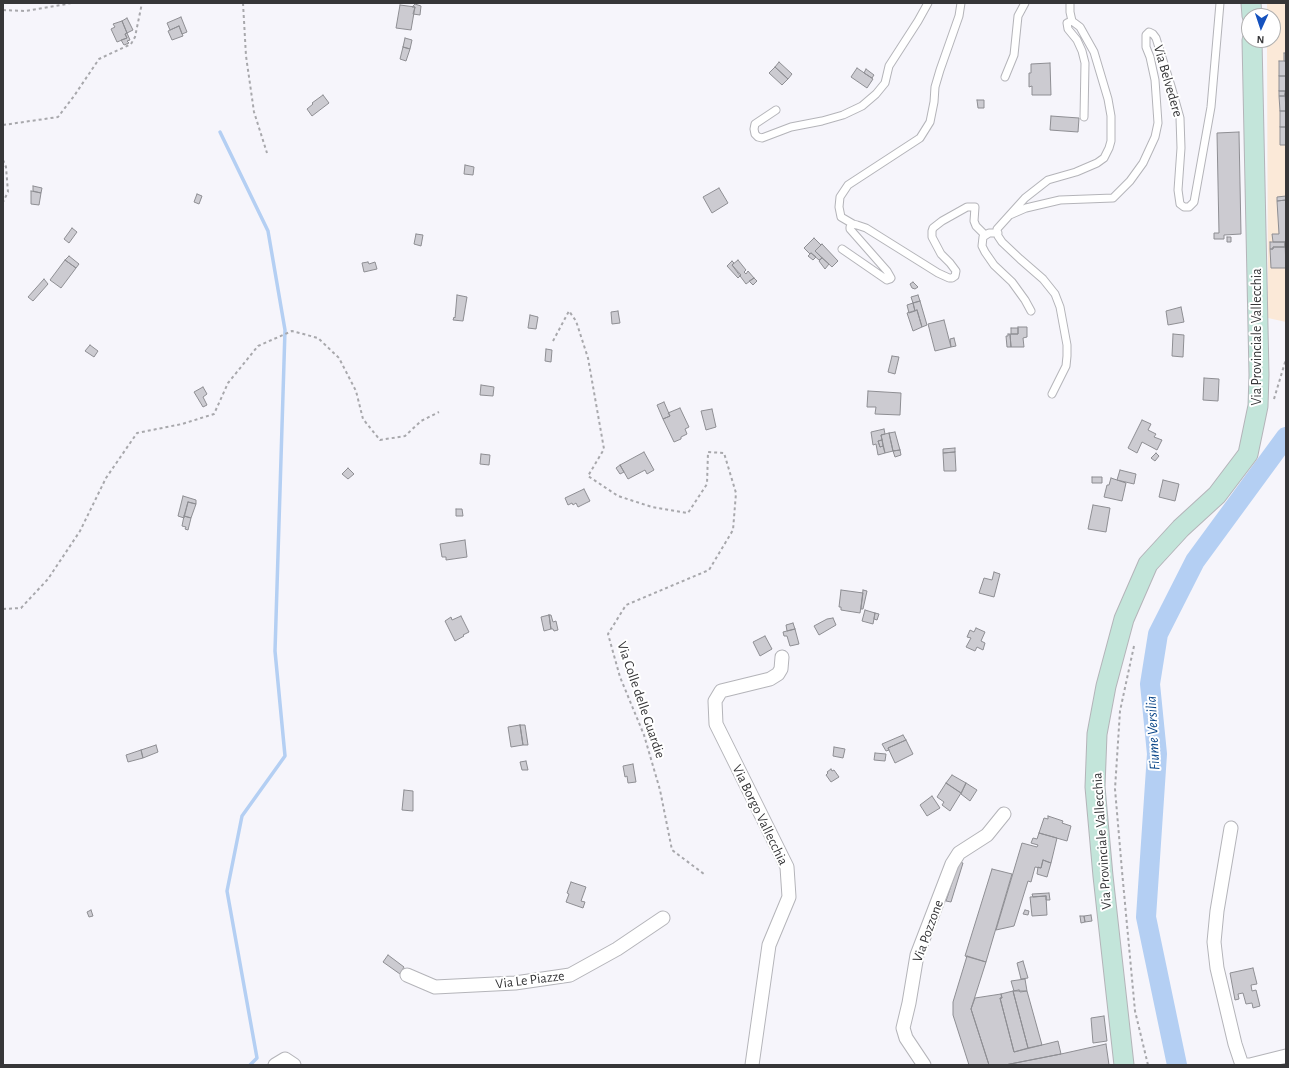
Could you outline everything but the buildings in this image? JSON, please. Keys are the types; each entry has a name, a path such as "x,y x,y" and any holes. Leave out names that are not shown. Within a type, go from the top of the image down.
{"main road":[{"name":"Via Provinciale Vallecchia","path":"1124,1065 1103,876 1095,787 1097,734 1106,686 1124,619 1148,564 1181,528 1217,495 1248,454 1258,406 1259,375 1252,48"}],"street":[{"name":"Via Borgo Vallecchia","path":"752,1065 769,945 789,897 787,867 716,724 715,701 721,691 774,677 781,669 782,657"},
{"name":"Via Pozzone","path":"924,1065 906,1038 903,1028 909,1003 917,954 952,864 959,853 987,835 1004,814"},
{"path":"1231,828 1217,911 1214,942 1217,968 1235,1044 1242,1065 1250,1065 1286,1056"},
{"name":"Via Le Piazze","path":"407,975 435,987 515,983 570,975 617,949 663,918"},
{"path":"275,1065 285,1059 294,1065"}],"lane":[{"path":"776,110 755,124 754,129 758,137 762,138 791,127 822,122 843,115 862,106 876,94 885,83 889,66 928,3"},
{"path":"961,3 959,16 935,87 930,122 920,138 848,185 840,197 839,207 841,217 853,224 866,228 938,274 949,278 955,276 956,271 941,254 932,237 933,228 942,221 967,207 975,207 976,210 974,221 976,226 985,234"},
{"path":"1005,77 1014,55 1018,16 1025,3"},
{"path":"1052,394 1066,366 1067,356 1067,344 1060,307 1055,294 1043,279 1002,242 997,230 1025,198 1048,180 1076,172 1097,163 1104,158 1112,141 1108,99 1094,52 1080,27 1072,21 1070,3"},
{"name":"Via Belvedere","path":"1010,215 1026,208 1060,200 1113,198 1130,181 1143,163 1155,137 1158,123 1155,80 1146,47 1146,35 1149,32 1156,38 1180,118 1181,148 1178,190 1180,204 1184,207 1189,207 1194,202 1211,107 1220,3"},
{"path":"1072,21 1067,23 1068,29 1077,40 1082,50 1085,63 1084,116"},
{"path":"842,249 886,280 891,278 887,271 853,234 850,227 853,224"},
{"path":"985,234 998,233"},
{"path":"985,234 983,237 982,246 985,252 994,265 1012,282 1031,311"}],"path":[{"path":"3,10 26,11 72,3"},
{"path":"3,126 58,117 100,59 131,44 142,3"},
{"path":"243,3 246,56 254,112 268,153"},
{"path":"3,160 6,167 8,192 3,202"},
{"name":"Via Colle delle Guardie","path":"553,341 569,311 576,321 588,358 604,450 588,476 618,496 652,508 688,513 707,484 708,452 724,453 736,492 733,530 709,570 626,605 608,634 620,677 644,735 658,783 672,850 704,874"},
{"path":"3,609 21,608 48,579 80,531 106,478 137,433 182,424 214,414 228,383 258,346 292,331 318,338 339,358 356,391 363,419 380,440 405,436 421,420 440,412"},
{"path":"1273,402 1286,359"},
{"path":"1134,642 1120,711 1115,790 1135,1011 1148,1065"}],"shaded area":[{"path":"1267,3 1286,3 1286,322 1268,318 1267,48 1281,48 1281,8 1267,8"}],"waterway":[{"path":"220,132 268,231 285,330 275,651 285,756 242,816 227,891 257,1058 250,1065"},
{"name":"Fiume Versilia","path":"1177,1065 1146,917 1157,754 1150,684 1158,634 1195,561 1286,437"}]}
